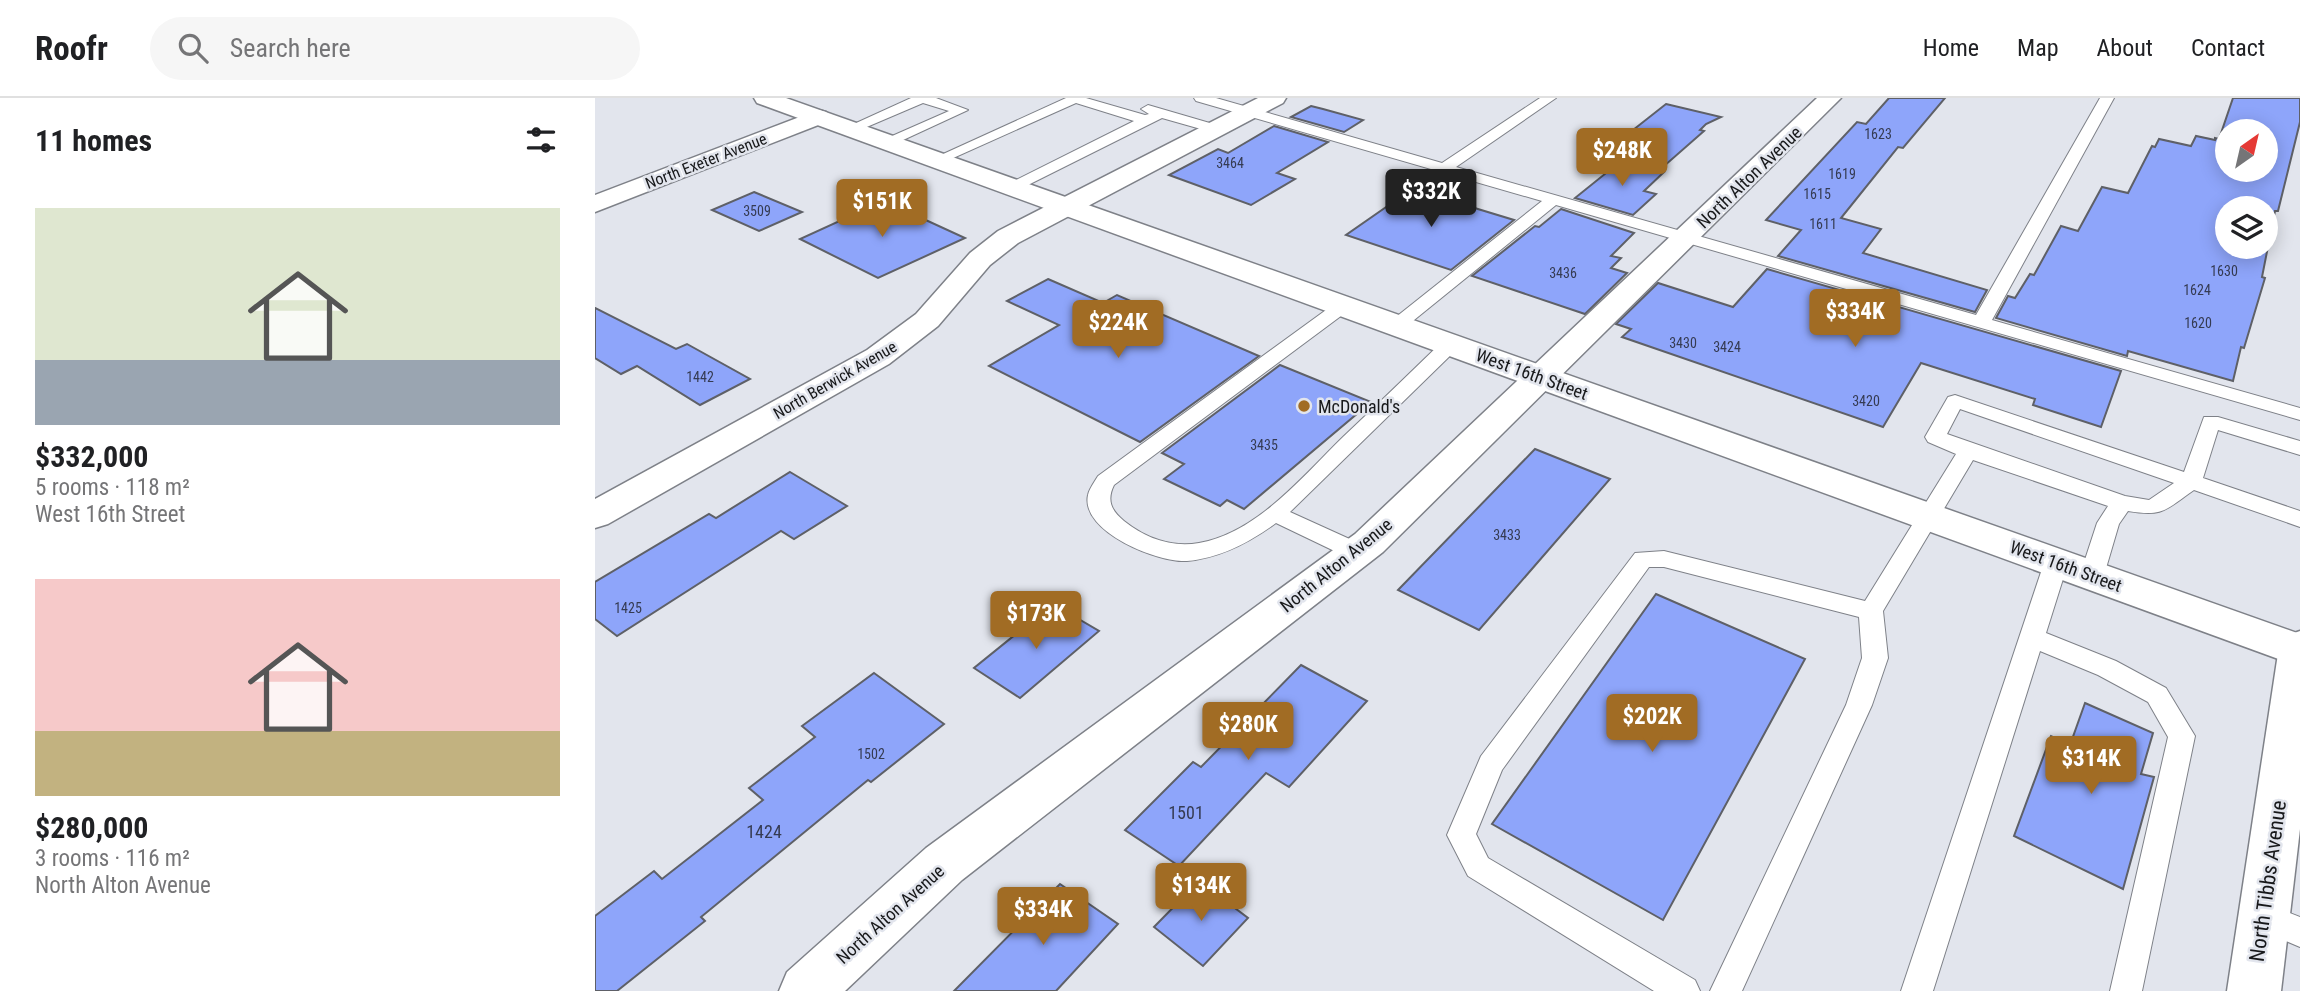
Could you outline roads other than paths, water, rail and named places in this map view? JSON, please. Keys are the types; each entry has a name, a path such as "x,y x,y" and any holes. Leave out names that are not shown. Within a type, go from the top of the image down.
{"street":[{"name":"West 16th Street","path":"765,98 2300,649"},
{"name":"North Alton Avenue","path":"806,991 944,864 1357,552 1830,98"},
{"name":"North Berwick Avenue","path":"595,515 878,356 927,320 989,252 1031,224 1262,105"},
{"name":"North Exeter Avenue","path":"595,204 818,117"},
{"name":"North Tibbs Avenue","path":"2254,991 2282,925 2300,649"}],"lane":[{"path":"850,129 922,98 961,110 888,143"},
{"path":"1111,98 1215,129"},
{"path":"1201,98 1262,105 1444,168 2300,414"},
{"path":"1444,168 1549,98"},
{"path":"1982,321 2107,98"},
{"path":"937,160 1075,99 1146,120"},
{"path":"1013,187 1161,113"},
{"path":"1397,325 1553,200"},
{"path":"1343,306 1106,481 1098,489 1097,499 1101,513 1136,540 1164,552 1184,554 1200,551 1234,538 1275,514 1450,345"},
{"path":"2300,448 2211,421 2192,481 2153,508 2122,503 1968,451 1935,437 1955,401 2192,481 2300,519"},
{"path":"1726,991 1860,705 1875,658 1871,611 1968,451"},
{"path":"1925,989 2031,637 2074,569 2122,503"},
{"path":"1275,514 1357,552"},
{"path":"1684,991 1478,867 1461,835 1491,764 1643,559 1664,559 1871,611"},
{"path":"2031,637 2107,668 2157,695 2182,736 2126,991"}],"place":[{"name":"McDonald's","path":"1304,406"}]}
